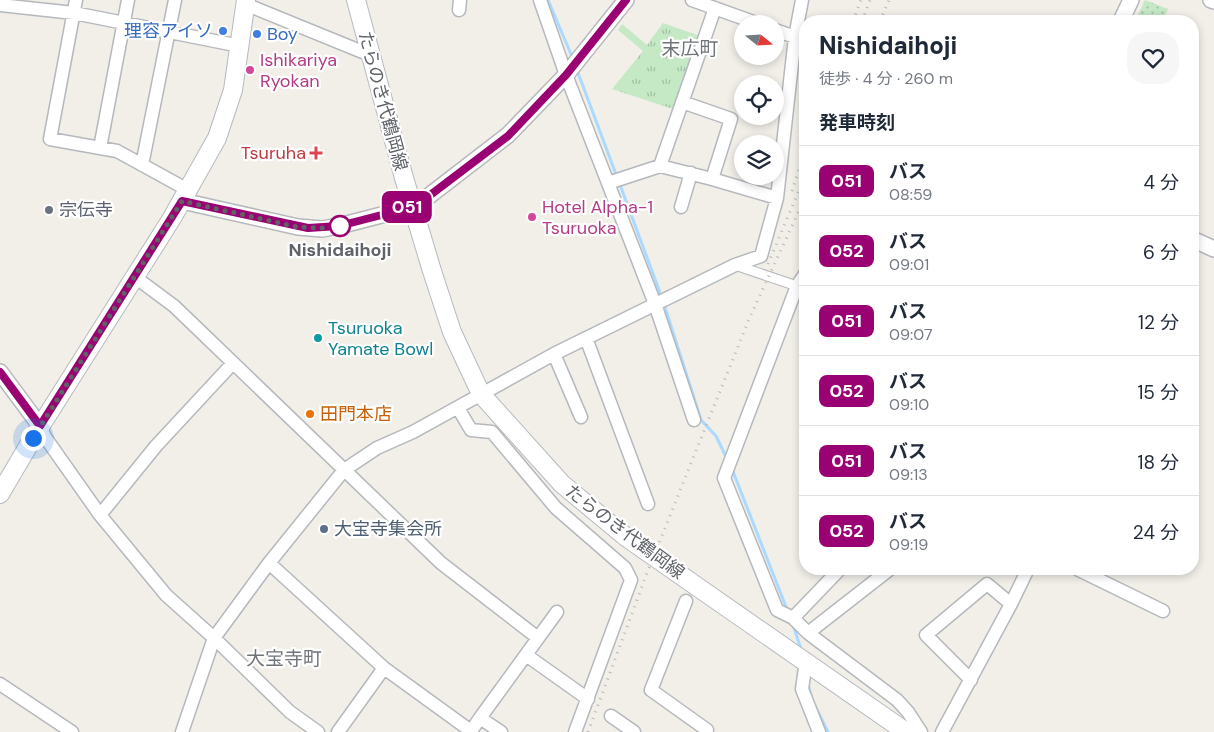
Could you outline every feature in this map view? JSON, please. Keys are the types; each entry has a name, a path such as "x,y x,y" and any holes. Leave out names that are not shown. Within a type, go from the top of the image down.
{"main road":[{"name":"たらのき代鶴岡線","path":"356,0 412,205 452,332 481,394 562,484 626,537 906,732"},
{"path":"0,494 40,426 185,195 217,138 233,90 245,2"}],"street":[{"path":"100,148 128,0"},
{"path":"142,165 175,0"},
{"path":"540,0 566,75 655,304 694,420"},
{"path":"75,6 50,139 117,151 142,165 185,195 298,227 315,228 339,226 397,211 425,199 508,136 566,75 626,0"},
{"path":"692,0 734,15"},
{"path":"799,15 802,0"},
{"path":"1124,15 1131,0"},
{"path":"245,2 370,55"},
{"path":"0,5 75,6 124,22 240,46"},
{"path":"660,166 715,8"},
{"path":"184,731 214,638 269,563 344,470 377,448 413,432 554,354 735,265 761,256 777,198 799,16"},
{"path":"784,33 795,37"},
{"path":"682,102 731,119 712,179"},
{"path":"608,183 660,166 777,198"},
{"path":"681,207 691,173"},
{"path":"1199,242 1214,249"},
{"path":"735,265 799,283"},
{"path":"135,277 174,306 441,563 538,638"},
{"path":"799,289 724,478 777,610 793,618 808,633 897,700 908,712 921,732"},
{"path":"586,338 648,504"},
{"path":"554,354 581,417"},
{"path":"100,515 156,446 233,363"},
{"path":"0,372 40,426 45,437 100,515 166,595 214,638 290,712 318,732"},
{"path":"458,408 471,430 492,432 556,508 625,568 631,580 575,732"},
{"path":"269,563 384,668 471,732 557,612"},
{"path":"793,618 834,575"},
{"path":"808,633 882,575"},
{"path":"942,732 1025,575"},
{"path":"1088,575 1163,611"},
{"path":"971,680 926,635 987,584 1011,604"},
{"path":"686,601 651,690 708,731"},
{"path":"526,655 588,699"},
{"path":"806,661 802,689 818,732"},
{"path":"338,732 384,668"},
{"path":"0,684 72,732"},
{"path":"612,716 634,732"},
{"path":"480,718 501,732"}],"green space":[{"path":"1145,0 1168,9 1166,15 1138,15"},
{"path":"663,23 700,36 673,109 612,89 643,51 618,30 622,24 647,45"}],"waterway":[{"path":"548,0 573,59"},
{"path":"577,70 617,177"},
{"path":"619,182 662,298"},
{"path":"664,304 701,420 716,436 727,459"},
{"path":"732,469 788,612"},
{"path":"793,625 802,652"},
{"path":"808,683 811,696"},
{"path":"815,706 828,732"}],"railway":[{"path":"855,15 861,0"},
{"path":"864,15 870,0"},
{"path":"883,15 889,0"},
{"path":"792,191 799,169"},
{"path":"768,264 799,190"},
{"path":"588,732 647,573 749,319 799,211"}],"bus line":[{"name":"051","path":"0,372 40,426 182,201 298,227 322,228 339,226 397,211 425,199 508,136 566,75 626,0"}],"place":[{"name":"理容アイソ","path":"223,31"},
{"name":"Boy","path":"257,34"},
{"name":"Ishikariya Ryokan","path":"250,70"},
{"name":"Tsuruha","path":"316,153"},
{"name":"宗伝寺","path":"49,210"},
{"name":"Hotel Alpha-1 Tsuruoka","path":"532,217"},
{"name":"Nishidaihoji","path":"340,226"},
{"name":"Tsuruoka Yamate Bowl","path":"318,338"},
{"name":"田門本店","path":"310,414"},
{"name":"大宝寺集会所","path":"324,529"}],"district":[{"name":"末広町","path":"690,48"},
{"name":"大宝寺町","path":"284,658"}],"route":[{"path":"33,438 182,201 298,227 322,228 340,226"}]}
